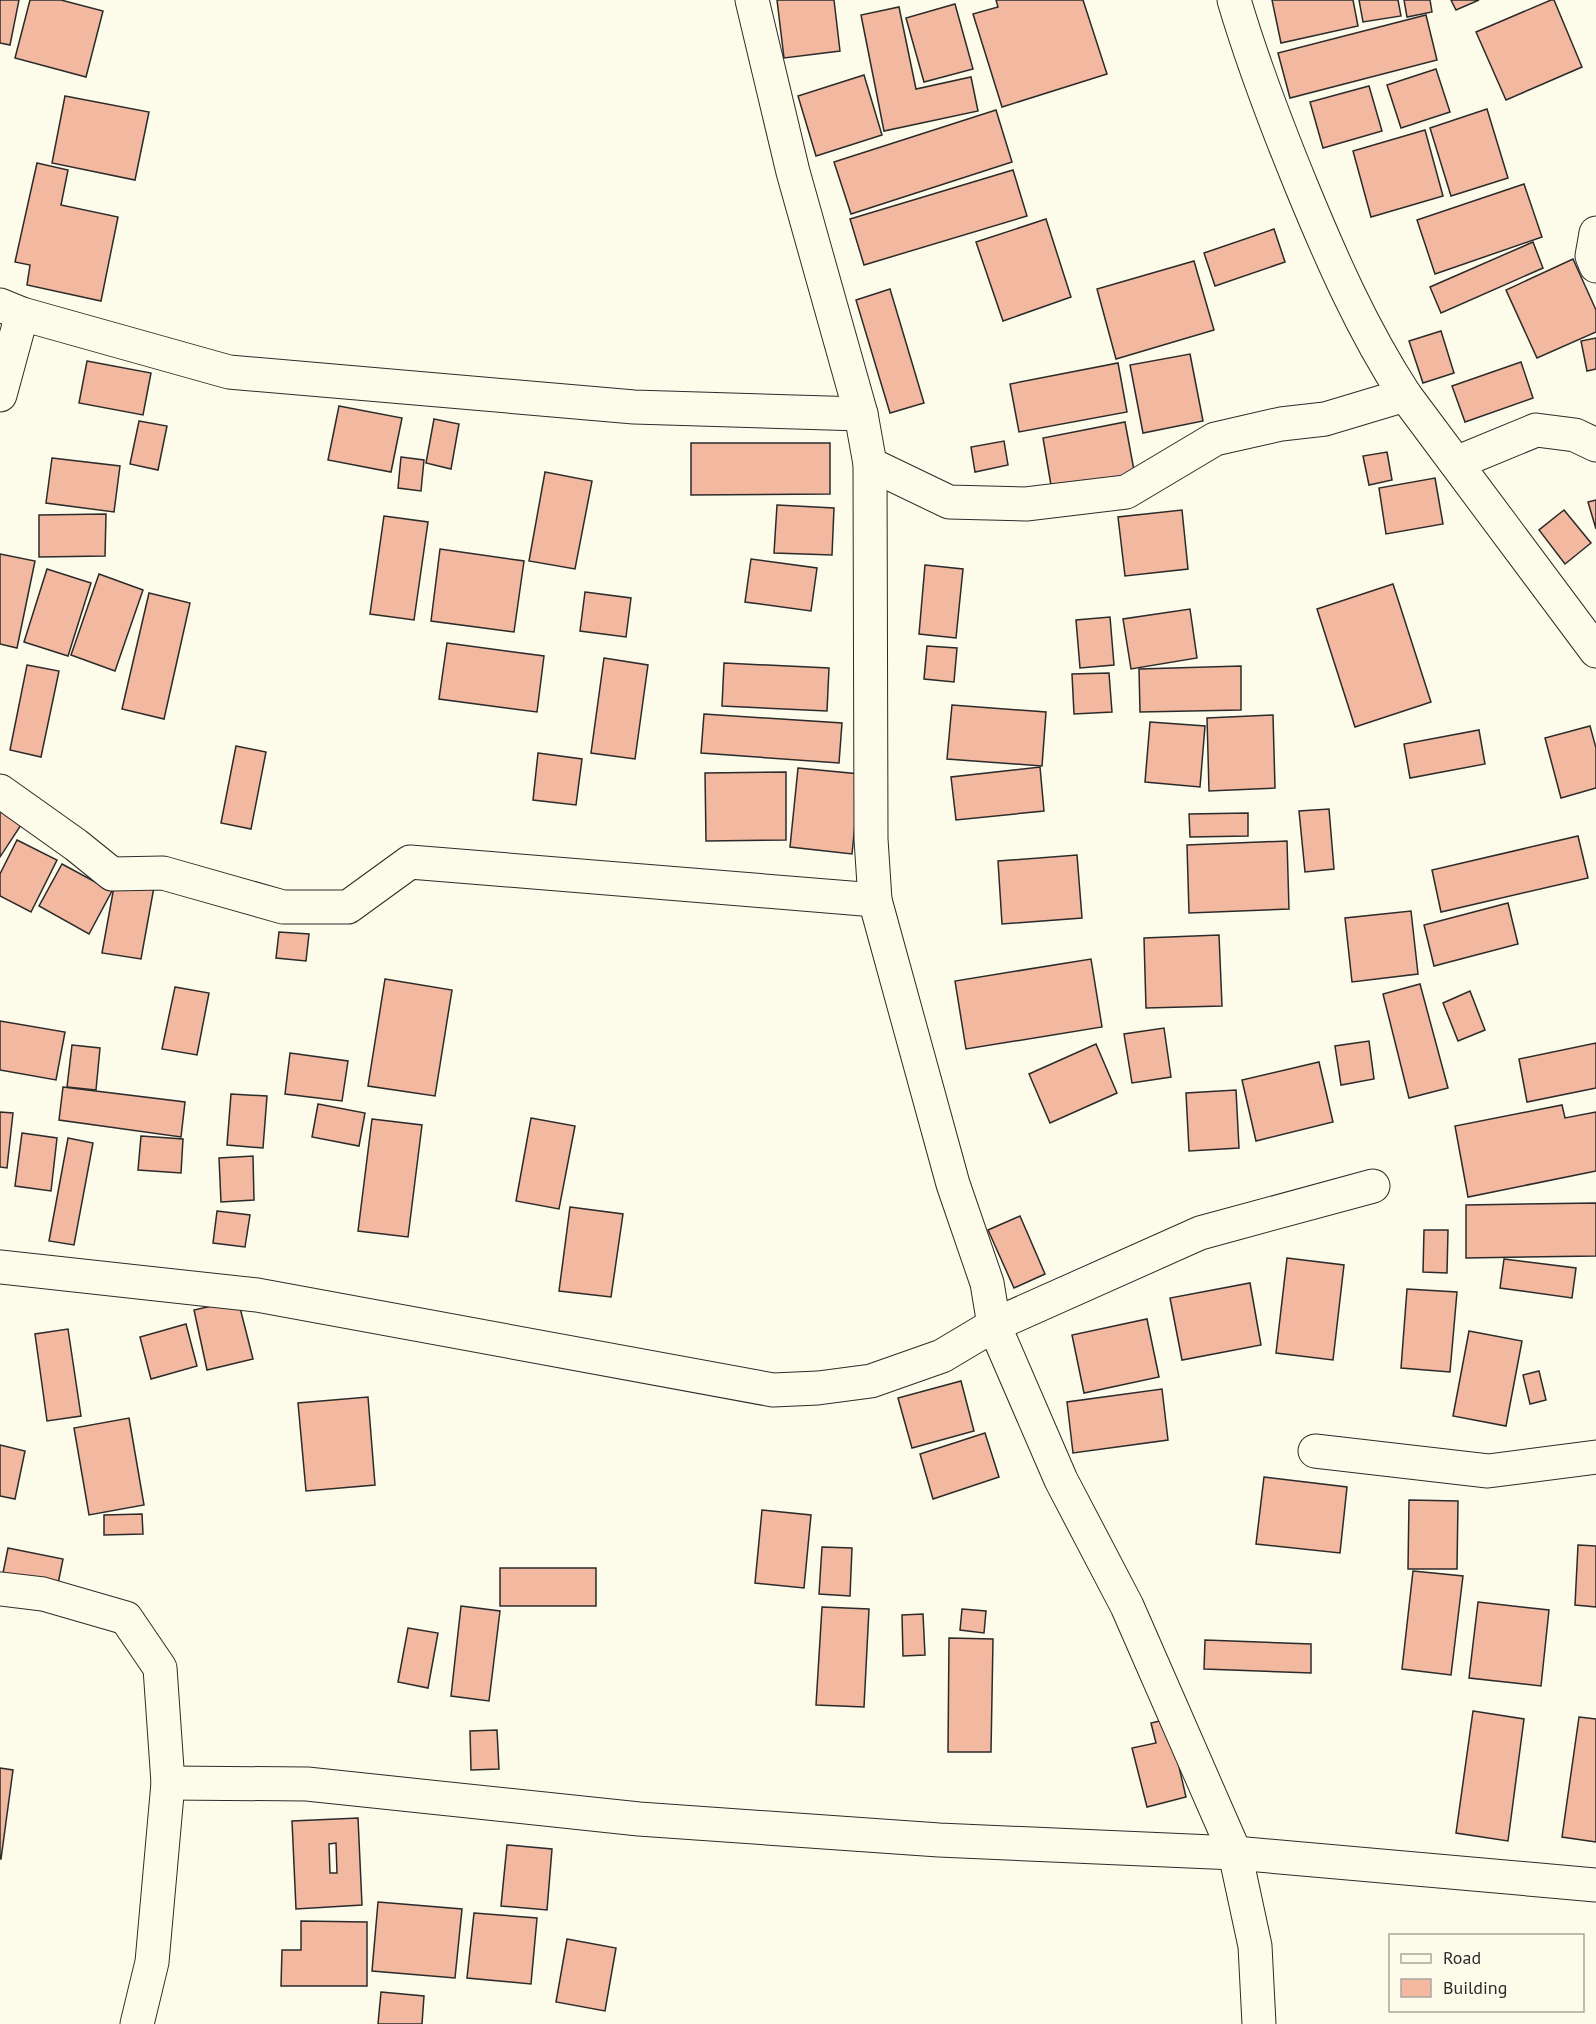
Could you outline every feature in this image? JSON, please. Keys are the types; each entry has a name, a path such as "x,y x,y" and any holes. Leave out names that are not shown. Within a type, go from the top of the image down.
{"street":[{"path":"752,0 794,172 861,414 870,464 871,839 875,900 953,1184 987,1284 994,1325 1061,1480 1127,1606 1235,1853 1255,1947 1258,2024"},
{"path":"1234,0 1255,71 1329,252 1376,351 1405,395 1596,651"},
{"path":"1596,233 1592,256 1596,266"},
{"path":"0,395 11,309 229,372 634,407 861,414"},
{"path":"870,464 950,502 1026,504 1126,492 1215,439 1281,424 1325,419 1405,395"},
{"path":"1456,463 1536,430 1575,435 1596,445"},
{"path":"0,791 76,845 112,874 163,873 283,907 348,907 410,862 875,900"},
{"path":"0,1268 257,1295 773,1390 818,1388 872,1381 942,1356 994,1325 1200,1233 1373,1186"},
{"path":"1315,1451 1488,1471 1596,1456"},
{"path":"0,1589 43,1594 126,1618 160,1668 168,1783 152,1962 137,2024"},
{"path":"168,1783 308,1784 651,1820 939,1840 1235,1853 1596,1885"}],"building":[{"path":"0,0 19,0 10,45 0,43"},
{"path":"30,0 61,0 103,11 86,77 15,58"},
{"path":"777,0 834,0 840,51 784,58"},
{"path":"996,0 1083,0 1107,74 1002,107 973,14 998,7"},
{"path":"1272,0 1353,0 1358,26 1281,43"},
{"path":"1359,0 1398,0 1401,16 1363,22"},
{"path":"1404,0 1430,0 1432,12 1407,17"},
{"path":"1451,0 1479,0 1456,10"},
{"path":"1554,0 1582,67 1506,100 1476,32"},
{"path":"955,4 973,69 924,82 906,18"},
{"path":"899,7 916,89 971,77 978,111 884,131 861,15"},
{"path":"1426,15 1437,60 1290,98 1278,53"},
{"path":"1436,69 1450,112 1401,128 1387,85"},
{"path":"864,75 882,135 816,156 798,96"},
{"path":"1369,86 1382,131 1323,148 1310,102"},
{"path":"65,96 149,112 135,180 52,163"},
{"path":"1487,109 1508,178 1451,196 1430,128"},
{"path":"996,110 1012,162 851,214 834,162"},
{"path":"1425,130 1443,196 1371,217 1353,151"},
{"path":"37,163 68,170 61,205 118,217 101,301 27,285 30,265 15,262"},
{"path":"1013,170 1027,216 864,265 850,219"},
{"path":"1524,184 1542,237 1435,274 1417,220"},
{"path":"1046,219 1071,297 1003,321 976,242"},
{"path":"1274,229 1285,262 1215,286 1204,253"},
{"path":"1533,242 1543,268 1441,313 1430,287"},
{"path":"1573,259 1596,310 1596,332 1537,358 1506,290"},
{"path":"1194,261 1214,330 1116,359 1097,289"},
{"path":"890,289 924,403 890,413 856,300"},
{"path":"1441,331 1454,373 1423,383 1409,341"},
{"path":"1596,338 1596,369 1587,371 1581,341"},
{"path":"1190,354 1203,421 1143,433 1130,365"},
{"path":"87,361 151,373 143,415 79,403"},
{"path":"1521,362 1533,398 1465,422 1452,386"},
{"path":"1118,363 1127,412 1019,432 1010,384"},
{"path":"339,406 402,418 391,472 328,460"},
{"path":"434,419 459,424 451,469 426,463"},
{"path":"139,421 167,426 158,470 130,464"},
{"path":"1125,422 1136,481 1053,497 1043,438"},
{"path":"1004,441 1008,465 975,472 971,447"},
{"path":"691,443 830,443 830,494 691,495"},
{"path":"1387,452 1392,480 1369,485 1363,456"},
{"path":"401,457 424,460 421,491 398,488"},
{"path":"52,458 120,466 114,512 46,503"},
{"path":"545,472 592,481 575,569 529,561"},
{"path":"1435,478 1443,524 1386,534 1379,488"},
{"path":"1596,500 1596,529 1588,502"},
{"path":"777,505 834,508 832,555 774,553"},
{"path":"1182,510 1188,569 1125,576 1118,517"},
{"path":"1564,510 1591,543 1565,564 1539,530"},
{"path":"106,514 105,556 39,557 39,515"},
{"path":"384,516 428,522 414,620 370,614"},
{"path":"440,549 524,561 514,632 431,621"},
{"path":"0,554 35,561 17,648 0,644"},
{"path":"751,559 817,568 811,611 745,602"},
{"path":"925,565 963,569 956,638 919,634"},
{"path":"47,569 91,583 68,656 24,642"},
{"path":"99,574 143,590 115,671 71,655"},
{"path":"1393,584 1431,702 1355,727 1317,609"},
{"path":"585,592 631,598 626,637 580,631"},
{"path":"149,593 190,603 164,719 122,709"},
{"path":"1190,609 1197,658 1131,669 1123,619"},
{"path":"1110,617 1114,665 1080,668 1076,620"},
{"path":"447,643 544,656 537,712 439,699"},
{"path":"927,646 957,648 954,682 924,679"},
{"path":"604,658 648,665 635,759 591,753"},
{"path":"724,663 829,668 827,711 722,706"},
{"path":"27,665 59,671 41,757 10,750"},
{"path":"1241,666 1241,710 1140,712 1139,669"},
{"path":"1109,673 1112,712 1074,714 1072,674"},
{"path":"952,705 1046,712 1042,766 947,759"},
{"path":"704,714 842,723 839,763 701,753"},
{"path":"1273,715 1275,788 1209,791 1207,718"},
{"path":"1150,722 1205,726 1200,787 1145,782"},
{"path":"1590,726 1596,748 1596,788 1561,798 1545,738"},
{"path":"1479,730 1485,764 1410,778 1404,744"},
{"path":"236,746 266,752 251,829 221,823"},
{"path":"538,753 582,759 576,805 533,800"},
{"path":"1040,767 1044,811 956,820 951,777"},
{"path":"798,768 860,774 852,854 790,847"},
{"path":"786,772 786,840 706,841 705,773"},
{"path":"1329,809 1334,869 1305,872 1299,811"},
{"path":"0,811 21,825 0,857"},
{"path":"1248,813 1248,836 1190,837 1189,814"},
{"path":"1578,836 1588,878 1441,912 1432,870"},
{"path":"17,840 57,860 31,912 0,896 0,874"},
{"path":"1287,841 1289,909 1189,913 1187,845"},
{"path":"1077,855 1082,918 1002,924 998,861"},
{"path":"62,864 112,891 89,934 39,906"},
{"path":"115,881 154,887 141,959 102,953"},
{"path":"1508,903 1518,944 1434,966 1424,925"},
{"path":"1411,911 1418,974 1352,982 1345,918"},
{"path":"279,932 309,934 306,961 276,958"},
{"path":"1219,935 1222,1006 1146,1008 1144,938"},
{"path":"1091,959 1102,1027 966,1049 955,981"},
{"path":"385,979 452,990 435,1096 368,1086"},
{"path":"1420,984 1448,1088 1409,1098 1383,994"},
{"path":"175,987 209,993 197,1055 162,1049"},
{"path":"1470,991 1485,1030 1458,1041 1443,1003"},
{"path":"0,1021 65,1032 56,1080 0,1070"},
{"path":"1164,1028 1171,1077 1132,1083 1124,1034"},
{"path":"1369,1041 1374,1079 1341,1085 1335,1046"},
{"path":"1596,1043 1596,1088 1527,1102 1519,1059"},
{"path":"1096,1044 1117,1093 1050,1123 1029,1074"},
{"path":"72,1045 100,1048 96,1090 67,1087"},
{"path":"290,1053 348,1061 342,1101 285,1094"},
{"path":"1319,1062 1333,1122 1256,1141 1242,1080"},
{"path":"63,1087 185,1102 181,1137 59,1120"},
{"path":"1236,1090 1239,1148 1189,1151 1186,1093"},
{"path":"231,1094 267,1096 263,1148 227,1145"},
{"path":"318,1104 365,1113 359,1146 312,1137"},
{"path":"1562,1105 1565,1118 1596,1112 1596,1171 1468,1197 1455,1126"},
{"path":"0,1112 13,1113 7,1168 0,1167"},
{"path":"531,1118 575,1126 559,1209 516,1201"},
{"path":"372,1119 422,1125 408,1237 358,1231"},
{"path":"22,1133 57,1138 51,1191 15,1186"},
{"path":"141,1136 183,1139 181,1173 138,1170"},
{"path":"68,1138 93,1143 74,1245 49,1241"},
{"path":"253,1156 254,1200 221,1202 219,1158"},
{"path":"1596,1203 1596,1256 1466,1258 1466,1205"},
{"path":"570,1207 623,1214 611,1297 559,1291"},
{"path":"217,1211 250,1215 245,1247 213,1243"},
{"path":"1020,1216 1045,1274 1014,1288 988,1230"},
{"path":"1424,1230 1448,1230 1447,1273 1423,1272"},
{"path":"1287,1258 1344,1265 1333,1360 1276,1353"},
{"path":"1504,1259 1576,1268 1572,1298 1500,1288"},
{"path":"1250,1283 1261,1345 1182,1360 1170,1298"},
{"path":"1407,1289 1457,1292 1450,1372 1401,1368"},
{"path":"238,1300 253,1359 207,1370 194,1310"},
{"path":"1147,1319 1159,1377 1084,1393 1072,1335"},
{"path":"186,1324 197,1366 151,1379 140,1337"},
{"path":"68,1329 81,1416 47,1421 35,1334"},
{"path":"1469,1331 1522,1341 1506,1426 1453,1416"},
{"path":"1539,1371 1546,1400 1530,1404 1523,1375"},
{"path":"961,1381 974,1431 912,1448 898,1398"},
{"path":"1162,1389 1168,1440 1073,1453 1067,1402"},
{"path":"368,1397 375,1485 306,1491 298,1403"},
{"path":"129,1418 144,1505 89,1515 74,1428"},
{"path":"985,1433 999,1477 933,1499 920,1454"},
{"path":"0,1445 25,1451 15,1499 0,1496"},
{"path":"1264,1477 1347,1487 1340,1553 1256,1544"},
{"path":"1409,1500 1458,1501 1457,1569 1408,1569"},
{"path":"762,1510 811,1515 804,1588 755,1583"},
{"path":"142,1514 143,1534 104,1535 104,1515"},
{"path":"1578,1545 1596,1546 1596,1607 1575,1605"},
{"path":"822,1547 852,1548 850,1596 819,1594"},
{"path":"8,1548 63,1559 56,1594 1,1583"},
{"path":"500,1568 596,1568 596,1606 500,1606"},
{"path":"1413,1571 1463,1576 1451,1675 1402,1669"},
{"path":"1478,1602 1549,1610 1541,1686 1469,1678"},
{"path":"461,1606 500,1611 489,1701 451,1696"},
{"path":"822,1607 869,1609 864,1707 816,1705"},
{"path":"962,1609 986,1611 984,1633 960,1630"},
{"path":"923,1614 925,1655 903,1656 902,1615"},
{"path":"408,1628 438,1633 428,1688 398,1682"},
{"path":"949,1638 993,1639 991,1752 948,1752"},
{"path":"1205,1640 1311,1644 1311,1673 1204,1669"},
{"path":"1473,1711 1524,1719 1508,1841 1456,1833"},
{"path":"1579,1717 1596,1719 1596,1842 1562,1837"},
{"path":"1168,1719 1186,1797 1147,1807 1132,1748 1156,1743 1151,1723"},
{"path":"497,1730 499,1769 471,1770 470,1731"},
{"path":"0,1768 13,1770 1,1859 0,1859"},
{"path":"358,1818 362,1905 296,1909 292,1821","holes":["336,1843 337,1873 330,1873 329,1844"]},
{"path":"507,1845 552,1849 547,1910 501,1906"},
{"path":"378,1902 462,1909 455,1978 372,1971"},
{"path":"474,1913 537,1918 531,1984 467,1978"},
{"path":"301,1921 367,1922 367,1986 281,1986 282,1950 301,1950"},
{"path":"567,1939 616,1948 605,2011 556,2002"},
{"path":"381,1992 424,1996 422,2024 378,2024"}]}
